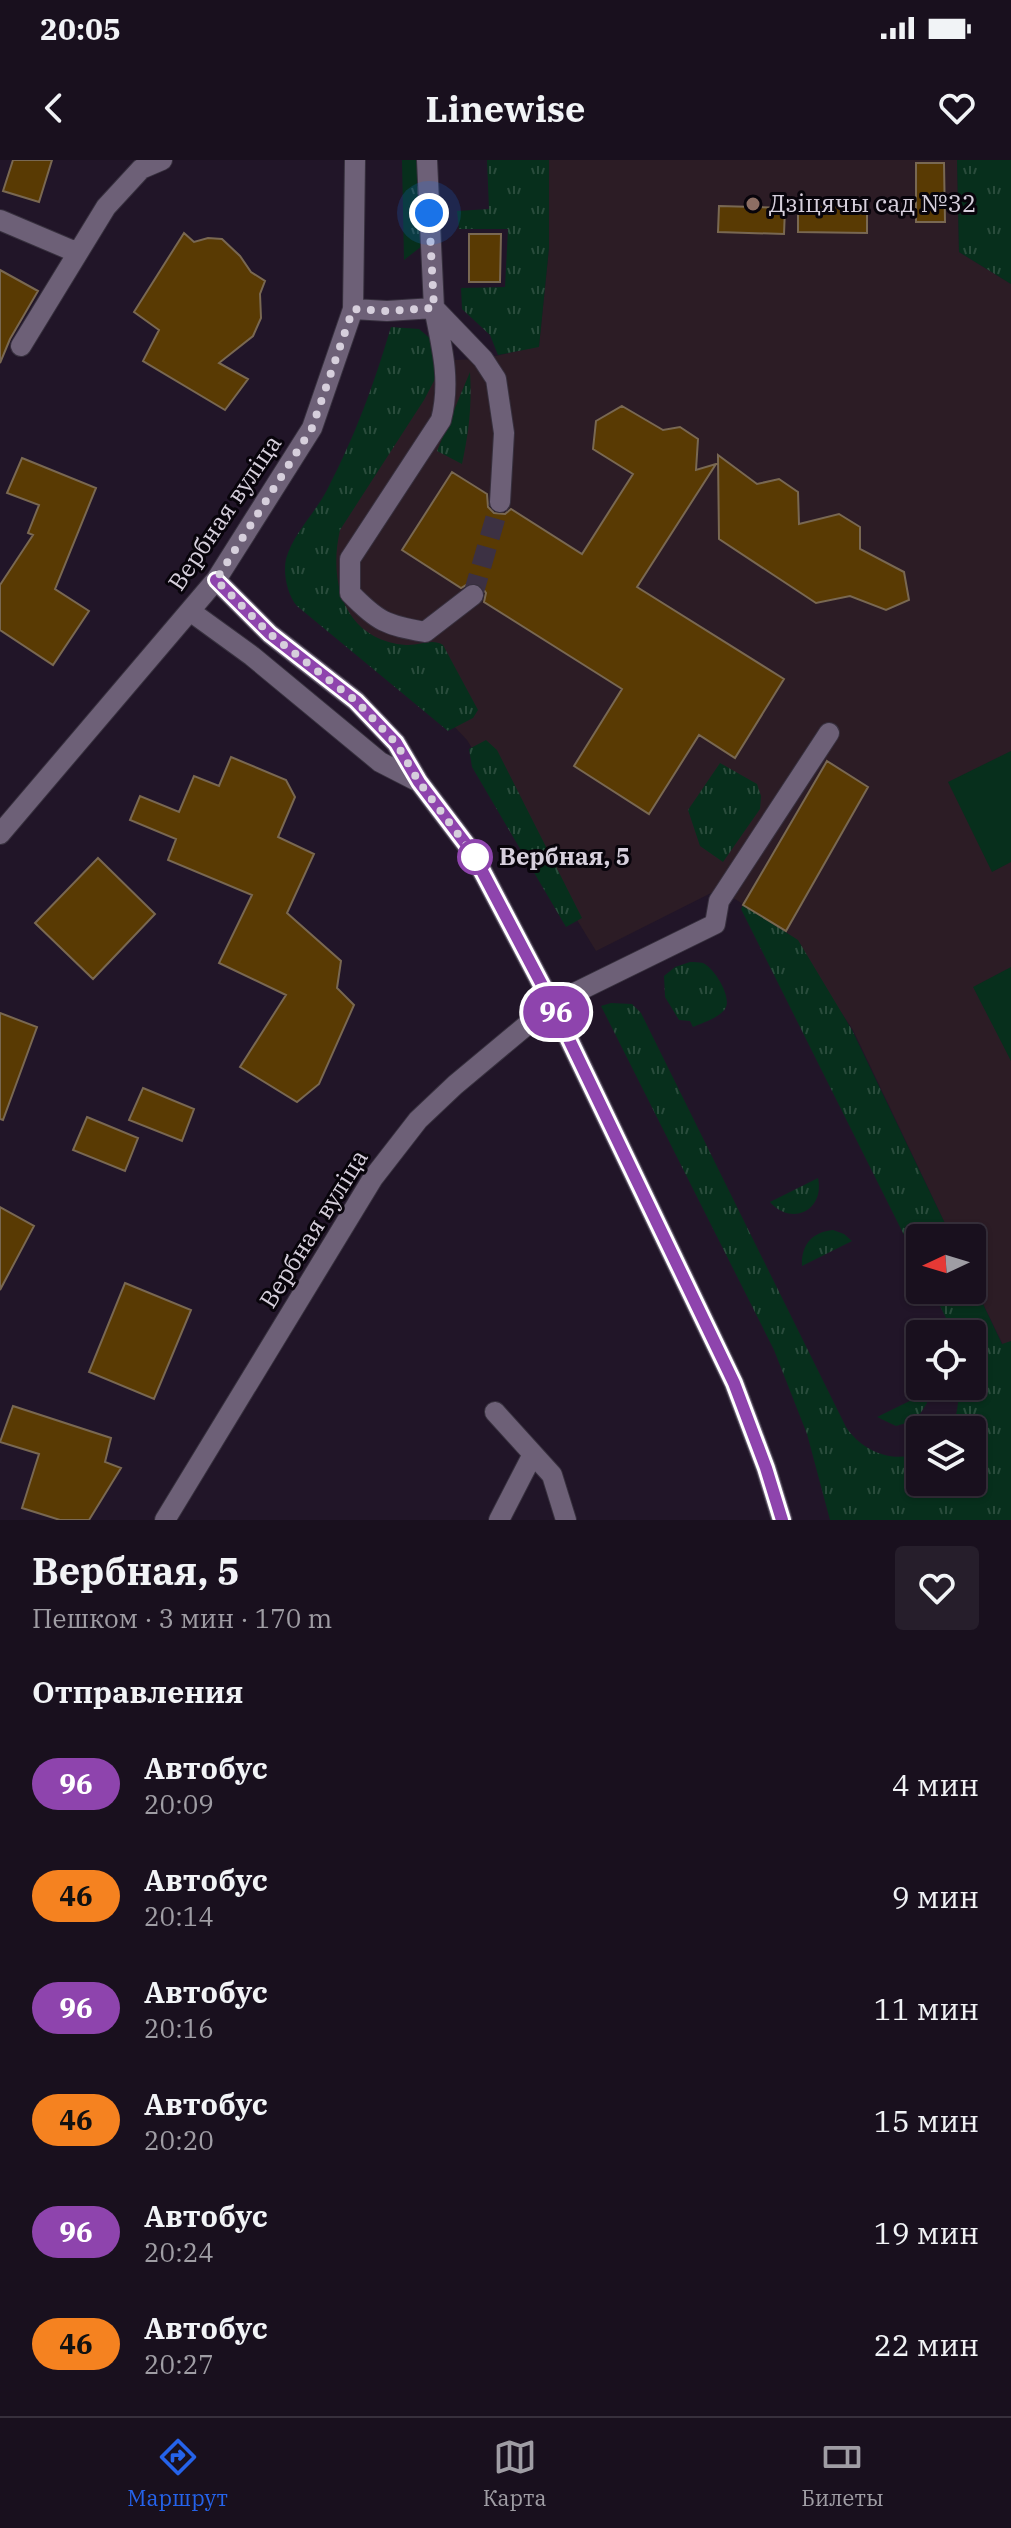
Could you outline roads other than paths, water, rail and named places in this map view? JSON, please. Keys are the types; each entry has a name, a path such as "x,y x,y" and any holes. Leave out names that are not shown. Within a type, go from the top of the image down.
{"street":[{"path":"21,346 106,207 141,169 162,160"},
{"name":"Вербная вуліца","path":"0,834 216,580 312,428 353,309 355,160"},
{"path":"427,160 434,308 447,397 441,420 350,559 350,593 372,616 389,625 425,632 473,595"},
{"path":"0,220 78,253"},
{"path":"353,309 387,311 434,308 483,359 496,379 504,433 500,502"},
{"path":"216,580 270,634 356,701 396,743 419,782 472,852 552,1004 734,1383 782,1520"},
{"path":"190,611 252,656 380,762 419,782"},
{"name":"Вербная вуліца","path":"165,1520 373,1178 427,1111 552,1004 715,924 719,901 829,733"},
{"path":"495,1412 552,1475 566,1520"},
{"path":"499,1520 533,1454"}],"tunnel":[{"path":"473,595 500,502"}],"place":[{"name":"Дзіцячы сад №32","path":"753,204"},
{"name":"Вербная, 5","path":"475,857"}]}
